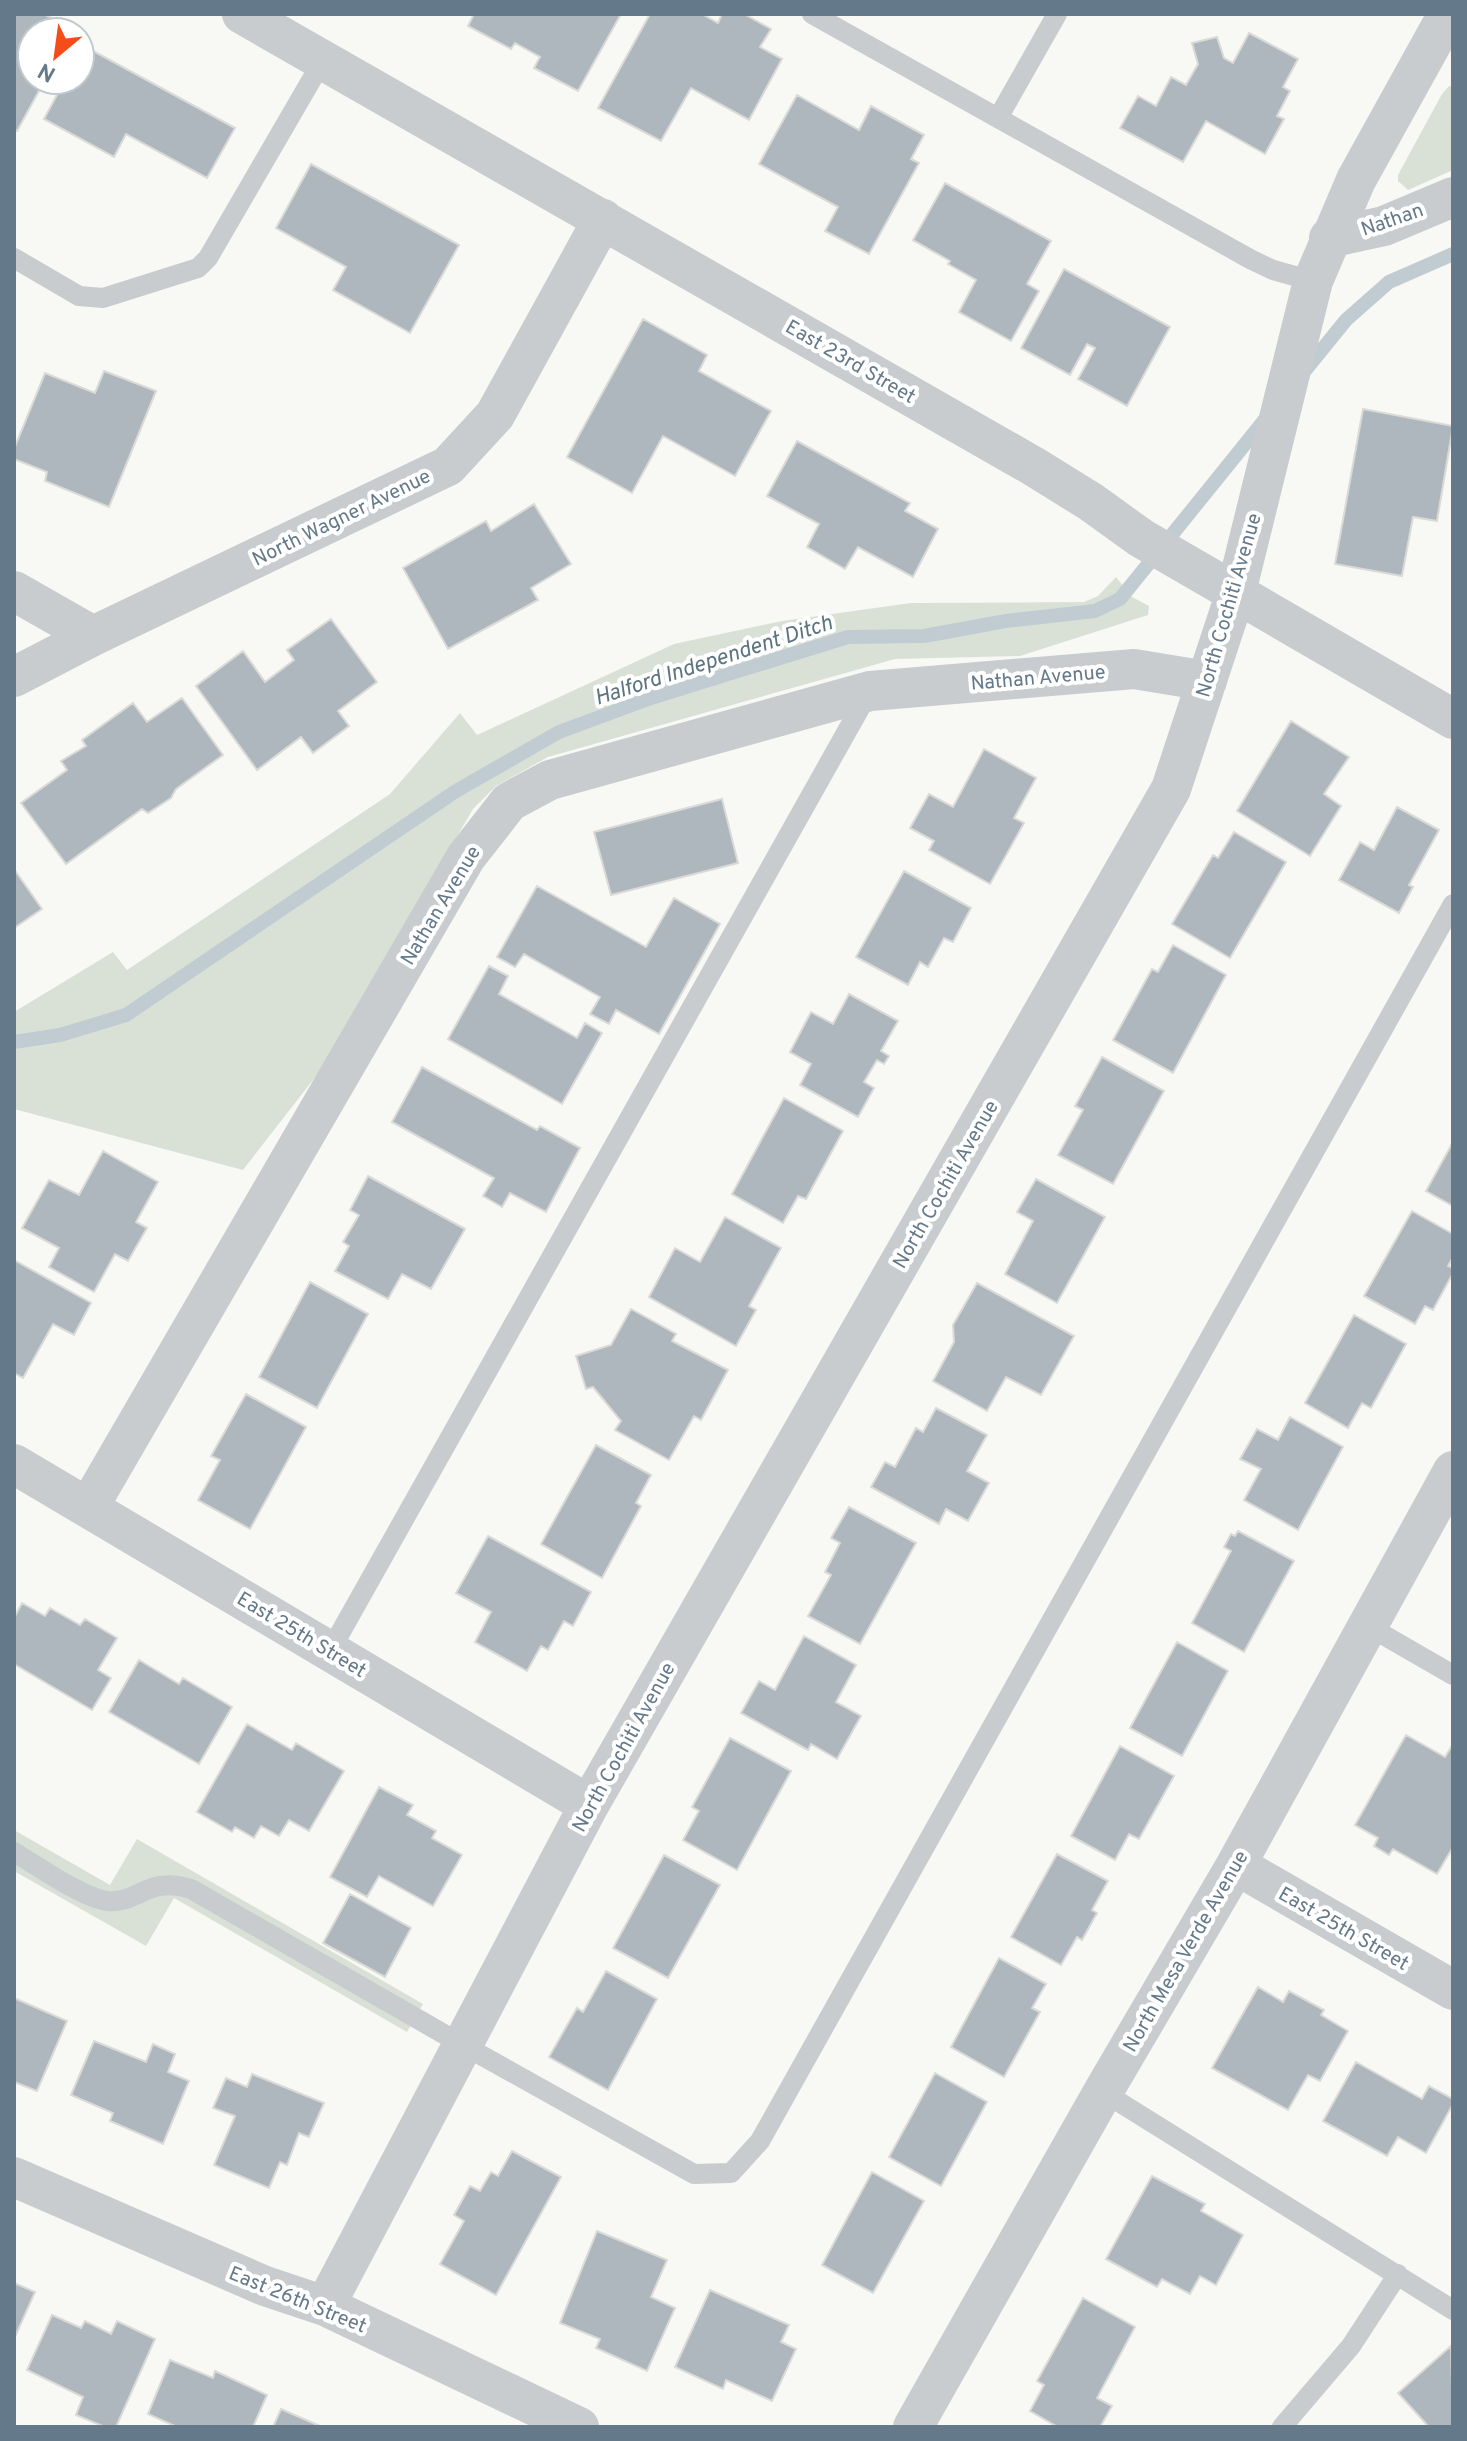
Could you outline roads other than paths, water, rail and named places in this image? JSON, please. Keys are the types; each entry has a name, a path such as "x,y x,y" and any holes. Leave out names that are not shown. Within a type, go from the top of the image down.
{"street":[{"name":"East 23rd Street","path":"242,14 1033,466 1141,538 1453,719"},
{"name":"North Cochiti Avenue","path":"325,2306 589,1805 1171,789 1236,592 1313,281 1356,180 1448,14"},
{"name":"Nathan","path":"1329,238 1384,226 1453,197"},
{"name":"North Wagner Avenue","path":"14,677 448,466 495,415 603,219"},
{"path":"14,591 93,636"},
{"name":"Nathan Avenue","path":"88,1508 466,857 509,802 550,780 870,691 1134,669 1207,681"},
{"name":"East 25th Street","path":"14,1464 589,1805"},
{"name":"North Mesa Verde Avenue","path":"913,2427 1236,1865 1453,1471"},
{"name":"East 25th Street","path":"1236,1865 1453,1990"},
{"name":"East 26th Street","path":"14,2177 265,2286 325,2306 579,2427"}],"lane":[{"path":"812,14 1250,259 1273,270 1313,281"},
{"path":"998,118 1057,14"},
{"path":"14,258 79,296 103,298 198,268 208,258 323,60"},
{"path":"330,1651 870,691"},
{"path":"14,1852 81,1891 108,1901 160,1884 174,1883 191,1889 694,2174 731,2173 760,2141 1453,904"},
{"path":"1368,1626 1453,1675"},
{"path":"1103,2092 1453,2310"},
{"path":"1282,2427 1351,2346 1398,2274"}],"waterway":[{"name":"Halford Independent Ditch","path":"1303,373 1346,320 1389,282 1453,254"},
{"name":"Halford Independent Ditch","path":"14,1042 60,1035 126,1015 456,791 559,732 651,698 848,637 924,636 1006,621 1095,611 1120,599 1267,417"}]}
